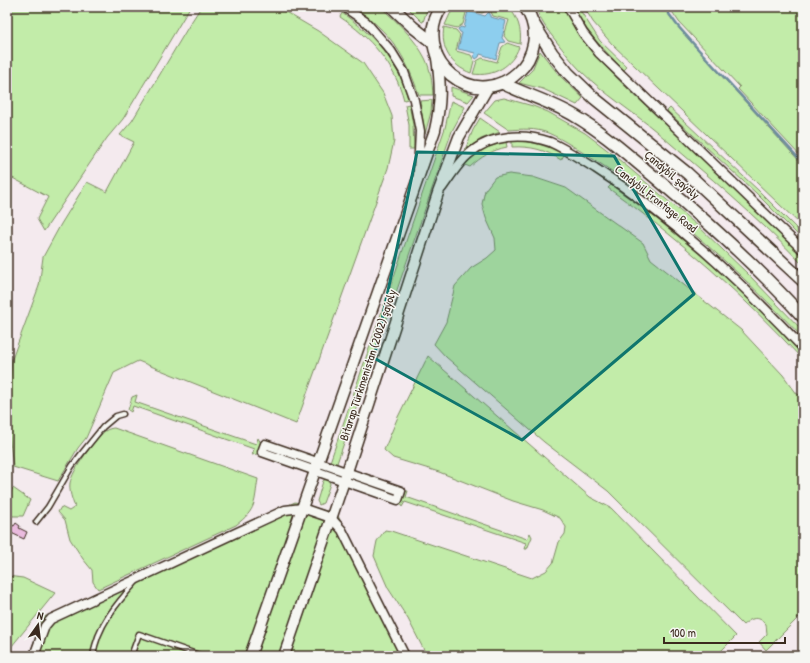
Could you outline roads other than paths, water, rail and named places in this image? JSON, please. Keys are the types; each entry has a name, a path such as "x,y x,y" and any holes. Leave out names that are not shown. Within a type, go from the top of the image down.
{"main road":[{"path":"392,7 413,27 432,42"},
{"path":"442,7 438,12 433,27 432,42 436,56 445,69 457,80 472,86 488,87 502,83 516,76 526,65 532,52 534,37 528,12"},
{"name":"Çandybil şaýoly","path":"528,12 552,53 568,73 594,98 687,173 803,281"},
{"name":"Çandybil şaýoly","path":"502,83 559,107 588,124 614,144 686,204 732,246 803,317"}],"street":[{"name":"Bitarap Türkmenistan (2002) şaýoly","path":"344,7 366,22 391,51 404,72 414,100 417,114 420,146 416,185"},
{"path":"568,7 583,33 608,63 803,250"},
{"name":"Bitarap Türkmenistan (2002) şaýoly","path":"250,656 435,130 440,107 440,78 436,56"},
{"name":"Bitarap Türkmenistan (2002) şaýoly","path":"284,656 345,477 438,193 459,137 488,87"},
{"name":"Candybil Frontage Road","path":"438,193 468,154 480,146 507,137 520,136 534,137 560,146 622,186 654,210 756,298 803,348"},
{"path":"316,467 265,444 262,452 316,467 345,477 398,500 401,491 345,477"},
{"path":"34,656 45,626 51,619 285,510 302,508 331,518 342,530 405,656"}],"lane":[{"path":"36,522 48,507 72,466 82,453 103,427 116,416 123,414"},
{"path":"93,656 97,639 111,612 121,598 140,578"},
{"path":"141,656 132,653 139,634 202,656"}],"water":[{"path":"468,11 485,16 489,12 490,17 506,21 502,38 505,42 500,43 496,59 480,54 476,59 474,56 475,53 458,49 462,33 458,29 461,27 464,28"}],"waterway":[{"path":"664,7 677,25 699,50 803,163"}]}
